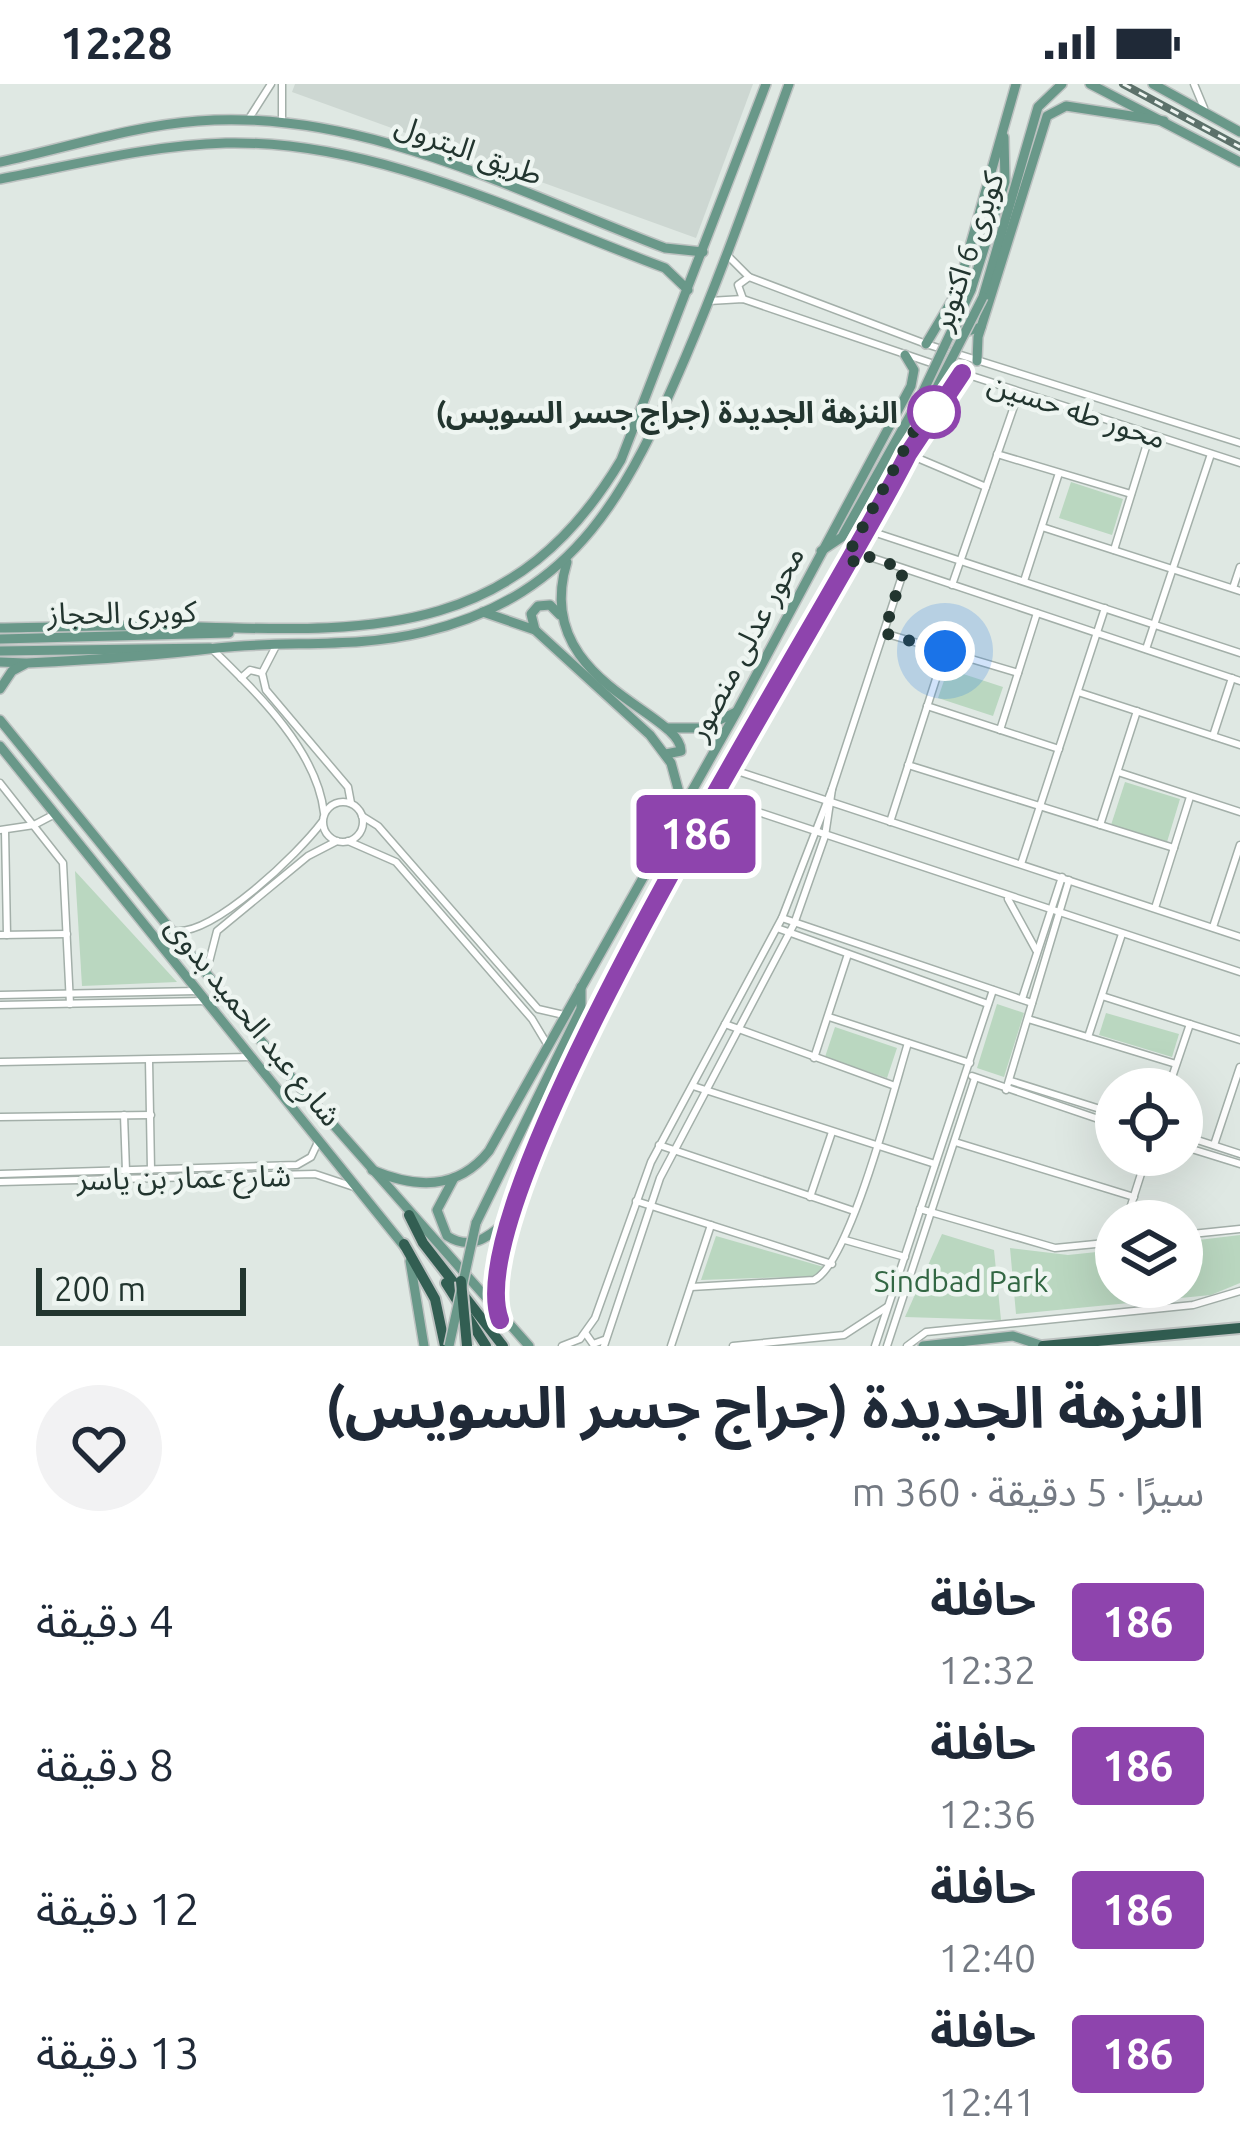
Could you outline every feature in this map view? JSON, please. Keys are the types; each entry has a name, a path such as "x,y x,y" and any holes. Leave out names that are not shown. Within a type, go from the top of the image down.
{"highway":[{"path":"409,1215 486,1346"},
{"path":"404,1244 430,1288 447,1346"},
{"path":"436,1259 502,1346"},
{"path":"461,1281 467,1346"},
{"path":"1043,1346 1240,1328"}],"main road":[{"path":"0,628 353,629 408,622 484,593 538,558 585,513 621,460 766,84"},
{"path":"0,662 180,656 212,649 386,640 483,611 568,557 632,477 709,301 789,84"},
{"path":"926,344 945,317 1016,84"},
{"name":"كوبرى 6 اكتوبر","path":"821,551 839,541 983,297 1042,101 1062,84"},
{"path":"1090,84 1240,162"},
{"path":"1154,84 1240,132"},
{"path":"977,361 981,327 1036,129 1060,106 1165,122"},
{"name":"طريق البترول","path":"0,162 160,125 282,122 351,133 674,250 703,252"},
{"name":"كوبرى 6 اكتوبر","path":"855,558 854,540 924,400 971,290 1007,169 1002,131"},
{"name":"طريق البترول","path":"0,179 161,149 225,143 312,149 410,174 664,268 688,291"},
{"path":"410,174 416,154"},
{"path":"664,268 674,262 674,250"},
{"path":"945,317 962,333 981,327"},
{"path":"905,355 913,382 931,383 943,397"},
{"name":"محور عدلى منصور","path":"500,1320 494,1268 574,1056 731,769 855,558 908,454 962,373"},
{"name":"محور عدلى منصور","path":"454,1178 489,1151 737,711 913,382"},
{"path":"560,615 568,557"},
{"path":"535,630 531,614 538,606 550,605 602,679 668,728 682,746 676,755 666,754"},
{"path":"483,611 535,630 666,754 683,806"},
{"name":"كوبرى الحجاز","path":"5,645 244,630"},
{"name":"كوبرى الحجاز","path":"5,645 212,649"},
{"path":"0,689 12,671 27,663"},
{"path":"668,728 703,728 737,711"},
{"name":"شارع عبد الحميد بدوى","path":"0,720 409,1215 500,1320 529,1346"},
{"name":"شارع عبد الحميد بدوى","path":"0,746 404,1244 420,1297 424,1346"},
{"path":"447,1346 476,1223 581,1009 581,988"},
{"path":"371,1170 412,1184 454,1178"},
{"path":"454,1178 437,1210 440,1228 451,1239 478,1242 511,1217"},
{"path":"923,1346 1012,1336 1043,1346"}],"street":[{"path":"248,120 261,107 271,84"},
{"path":"282,84 278,106 282,122"},
{"path":"1195,84 1211,115"},
{"path":"261,107 278,106"},
{"name":"محور طه حسين","path":"727,254 749,277 926,344 1240,443"},
{"path":"742,299 738,285 749,277"},
{"name":"محور طه حسين","path":"709,301 742,299 1240,463"},
{"path":"952,585 1019,392"},
{"path":"1114,550 1150,434"},
{"path":"908,454 986,487"},
{"path":"998,454 1131,494"},
{"path":"1146,650 1211,454"},
{"path":"1024,581 1059,472"},
{"path":"1042,527 1236,590 1240,567"},
{"path":"870,530 1240,653"},
{"path":"855,558 904,569 1236,679 1213,736"},
{"path":"586,1334 592,1344 604,1343 673,1150 790,934 825,836 832,789 904,569"},
{"path":"1021,864 1105,608"},
{"path":"1000,730 1036,613"},
{"path":"884,633 1018,673"},
{"path":"276,646 262,673 268,694 348,787 351,803 378,826 545,1014 564,1015"},
{"path":"212,649 309,763 323,818 338,841"},
{"path":"890,823 945,651"},
{"path":"241,678 250,670 262,673"},
{"path":"1077,692 1240,745"},
{"path":"927,706 1059,749"},
{"path":"1100,825 1137,711"},
{"path":"908,765 1174,848"},
{"path":"731,769 1240,937"},
{"path":"1118,772 1240,812"},
{"path":"0,783 63,863 70,1004"},
{"path":"1155,908 1190,796"},
{"path":"716,797 1240,972"},
{"path":"172,930 201,928 302,847 337,802 351,803"},
{"path":"562,1346 586,1334 659,1145 782,919 813,832 829,803"},
{"path":"54,814 34,825 3,830 3,935 67,934"},
{"path":"348,841 359,834 362,816"},
{"path":"207,974 211,940 308,856 348,841 396,862 536,1024 547,1044"},
{"path":"1213,928 1240,845"},
{"path":"1006,1090 1066,879"},
{"path":"1006,896 1037,953"},
{"path":"1022,1000 1055,912"},
{"path":"782,919 1032,1003"},
{"path":"201,928 211,940"},
{"path":"777,928 988,1004"},
{"path":"1088,1037 1123,934"},
{"path":"814,1058 848,954"},
{"path":"887,1346 955,1142 970,1063 994,990"},
{"path":"0,995 198,991"},
{"path":"1102,996 1240,1040"},
{"path":"0,1005 207,1001"},
{"path":"536,1024 545,1014"},
{"path":"829,1017 970,1063"},
{"path":"1028,1019 1176,1064"},
{"path":"725,1024 895,1086"},
{"path":"1175,1068 1190,1024"},
{"path":"691,1287 814,1280 832,1264 845,1240 908,1043"},
{"path":"0,1062 253,1057"},
{"path":"149,1059 151,1170"},
{"path":"1214,1145 1240,1067"},
{"path":"971,1076 1095,1118"},
{"path":"875,1346 971,1076"},
{"path":"995,1083 1009,1080 1095,1107"},
{"path":"693,1086 936,1165"},
{"path":"124,1115 126,1171"},
{"path":"0,1118 151,1115"},
{"path":"810,1197 832,1131"},
{"name":"شارع عمار بن ياسر","path":"0,1178 297,1165 308,1160 319,1138"},
{"path":"955,1142 1133,1197"},
{"path":"1203,1142 1240,1154"},
{"path":"659,1145 854,1210"},
{"path":"1203,1153 1240,1164"},
{"path":"308,1160 316,1165 315,1174"},
{"name":"شارع عمار بن ياسر","path":"0,1178 315,1174 364,1192"},
{"path":"1132,1200 1140,1176"},
{"path":"636,1201 832,1264"},
{"path":"920,1209 1055,1248 1095,1244"},
{"path":"670,1346 711,1226"},
{"path":"1203,1233 1240,1229"},
{"path":"845,1240 905,1257"},
{"path":"907,1346 926,1332 1193,1305 1240,1291"},
{"path":"733,1346 844,1335 868,1324 889,1304"}],"shaded area":[{"path":"295,84 753,84 696,238 292,92"}],"green space":[{"path":"1071,482 1123,499 1112,535 1059,518"},
{"path":"948,669 1003,687 993,716 938,698"},
{"path":"1125,782 1180,799 1167,842 1111,825"},
{"path":"75,871 177,982 82,986"},
{"path":"997,1004 1024,1013 1004,1077 977,1068"},
{"path":"1106,1013 1179,1034 1172,1057 1099,1035"},
{"path":"835,1027 897,1048 887,1078 825,1057"},
{"name":"Sindbad Park","path":"942,1234 994,1250 1001,1320 905,1317"},
{"path":"1240,1235 1240,1283 1203,1296 1203,1239"},
{"path":"716,1236 824,1267 817,1276 701,1280"},
{"path":"1010,1248 1068,1255 1095,1252 1095,1306 1016,1314"}],"railway":[{"path":"1123,84 1240,147"}],"bus line":[{"name":"186","path":"500,1320 494,1288 498,1250 574,1056 731,769 852,564 908,454 962,373"}],"place":[{"name":"النزهة الجديدة (جراج جسر السويس)","path":"934,412"}],"route":[{"path":"934,412 929,403 850,551 852,564 858,553 904,569 884,633 945,651"}]}
